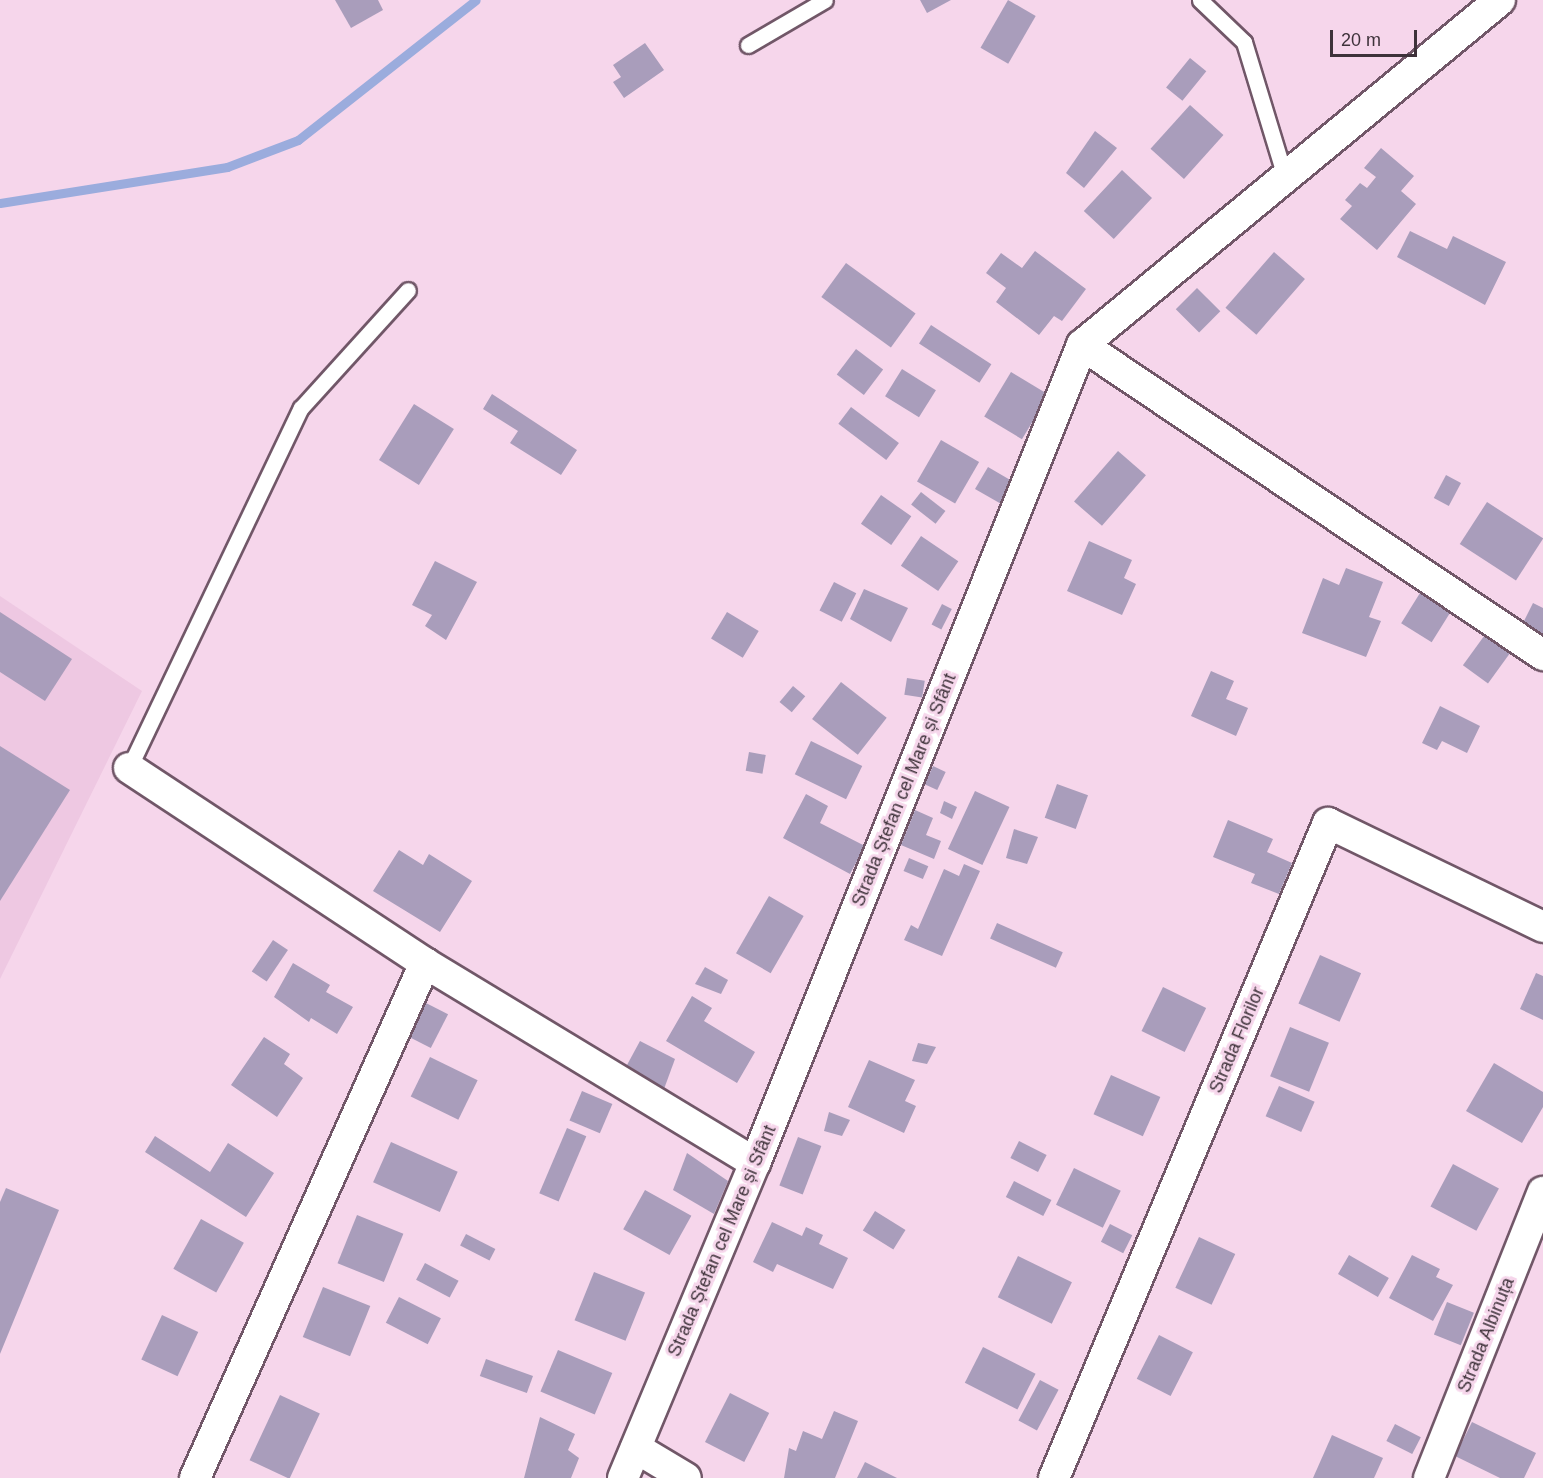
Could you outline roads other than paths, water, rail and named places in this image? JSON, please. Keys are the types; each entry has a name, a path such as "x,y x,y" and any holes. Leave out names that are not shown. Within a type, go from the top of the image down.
{"street":[{"name":"Strada Ștefan cel Mare și Sfânt","path":"623,1478 756,1163 1082,345 1284,174 1500,0"},
{"path":"1082,345 1543,655"},
{"path":"129,768 425,963 756,1163"},
{"name":"Strada Florilor","path":"1054,1478 1328,823 1543,927"},
{"path":"195,1478 425,963"},
{"name":"Strada Albinuța","path":"1429,1478 1543,1192"},
{"path":"636,1448 686,1478"}],"lane":[{"path":"748,45 825,0"},
{"path":"1200,0 1244,42 1284,174"},
{"path":"129,768 301,408 408,290"}],"waterway":[{"path":"0,203 227,167 298,140 476,0"}]}
